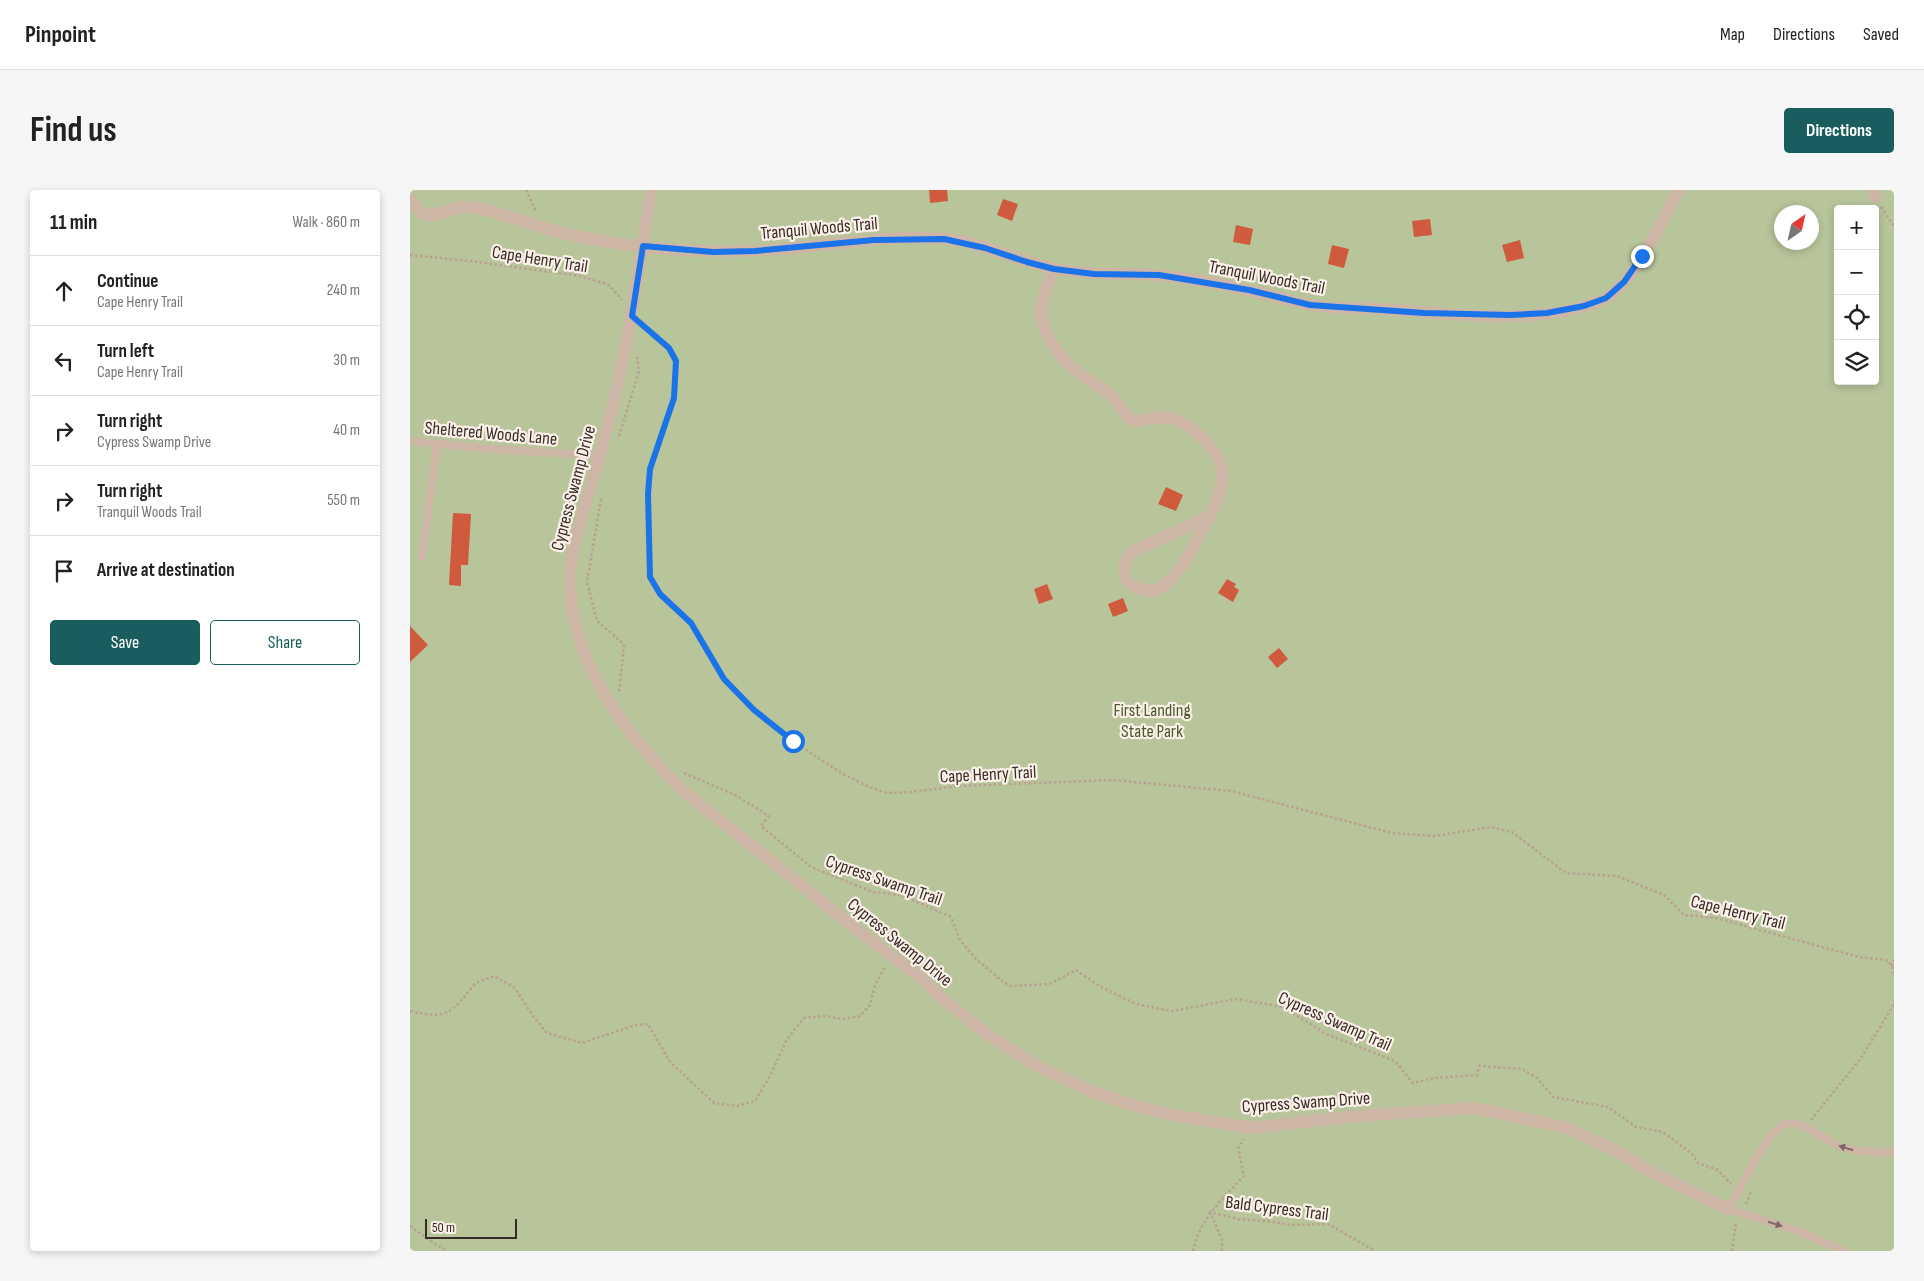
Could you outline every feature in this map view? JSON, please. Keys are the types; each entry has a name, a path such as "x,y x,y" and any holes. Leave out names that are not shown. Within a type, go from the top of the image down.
{"street":[{"name":"Cypress Swamp Drive","path":"651,190 632,316 600,455 577,532 570,578 573,611 582,646 606,696 642,747 663,772 687,794 921,978 988,1036 1030,1062 1066,1080 1136,1106 1172,1115 1250,1128 1346,1117 1474,1108 1564,1127 1613,1149 1649,1171 1731,1204"},
{"name":"Tranquil Woods Trail","path":"411,198 417,209 430,216 459,207 469,207 596,240 643,246 713,252 747,251 874,240 944,239 985,248 1054,269 1094,274 1159,275 1249,290 1310,305 1424,313 1510,315 1547,313 1584,306 1606,298 1624,282 1642,256 1679,190"},
{"path":"1054,269 1043,300 1041,312 1042,322 1055,350 1077,372 1111,396 1130,419 1136,421 1162,418 1181,421 1208,443 1218,455 1222,465 1222,487 1210,516 1184,562 1170,580 1158,589 1152,590 1141,589 1126,580 1123,573 1124,565 1132,552 1210,516"}],"lane":[{"name":"Sheltered Woods Lane","path":"410,441 551,454 600,455"},
{"path":"422,557 436,444"},
{"path":"1843,1251 1731,1204 1766,1142 1778,1128 1789,1123 1802,1126 1842,1148 1863,1153 1894,1153"}],"path":[{"path":"526,190 535,210 533,225"},
{"path":"1873,194 1894,226"},
{"name":"Cape Henry Trail","path":"410,255 471,261 580,276 609,286 621,298 632,316 669,348 676,361 674,398 650,469 648,494 650,577 660,594 691,623 724,679 754,710 793,741 848,777 869,787 887,792 911,792 959,786 1113,780 1231,792 1392,833 1434,836 1491,827 1512,832 1566,873 1617,876 1664,895 1684,915 1716,918 1859,957 1886,960 1892,966"},
{"path":"619,436 638,371 636,353"},
{"path":"602,492 586,582 597,621 624,644 618,696"},
{"name":"Cypress Swamp Trail","path":"678,770 737,796 769,816 761,826 811,867 873,892 901,895 951,916 960,940 976,959 1002,981 1011,986 1050,984 1076,970 1101,987 1136,1004 1172,1011 1237,999 1283,1007 1326,1034 1395,1061 1413,1083 1434,1078 1476,1075 1479,1066 1522,1069 1538,1078 1553,1097 1608,1108 1636,1127 1663,1132 1692,1154 1698,1163 1718,1170 1730,1183 1731,1204"},
{"path":"410,1011 426,1015 451,1012 474,985 494,976 514,987 533,1016 547,1032 582,1043 636,1025 648,1024 670,1062 714,1103 737,1106 755,1101 771,1074 787,1039 804,1018 824,1016 842,1019 860,1016 870,1005 875,985 891,956"},
{"path":"1894,960 1892,966 1894,976"},
{"path":"1194,1251 1196,1238 1210,1212 1244,1176 1238,1148 1250,1128"},
{"name":"Bald Cypress Trail","path":"1210,1212 1222,1240 1222,1251"},
{"name":"Bald Cypress Trail","path":"1210,1212 1238,1219 1267,1220 1291,1225 1328,1224 1375,1251"},
{"path":"410,1226 448,1251"}],"green space":[{"name":"First Landing State Park","path":"410,190 1894,190 1894,1251 410,1251"}],"building":[{"path":"929,190 947,190 948,201 930,203"},
{"path":"1003,199 1018,204 1012,221 997,215"},
{"path":"1430,219 1432,235 1414,237 1412,221"},
{"path":"1236,225 1253,229 1250,245 1233,242"},
{"path":"1520,240 1524,258 1507,262 1502,245"},
{"path":"1332,245 1349,249 1344,268 1328,264"},
{"path":"1166,487 1183,495 1176,511 1158,504"},
{"path":"453,513 471,514 468,565 461,565 461,586 449,585"},
{"path":"1227,579 1236,584 1234,587 1239,590 1233,602 1218,593"},
{"path":"1047,584 1053,599 1039,604 1034,589"},
{"path":"1123,598 1128,611 1113,617 1108,604"},
{"path":"410,626 428,645 410,662"},
{"path":"1279,648 1288,659 1277,668 1268,657"}],"route":[{"path":"793,741 754,710 724,679 691,623 660,594 650,577 648,494 650,469 674,398 676,361 669,348 632,316 643,246 671,250 713,252 801,248 904,238 944,239 985,248 1054,269 1094,274 1159,275 1183,278 1249,290 1310,305 1424,313 1510,315 1547,313 1584,306 1606,298 1624,282 1642,256"}]}
